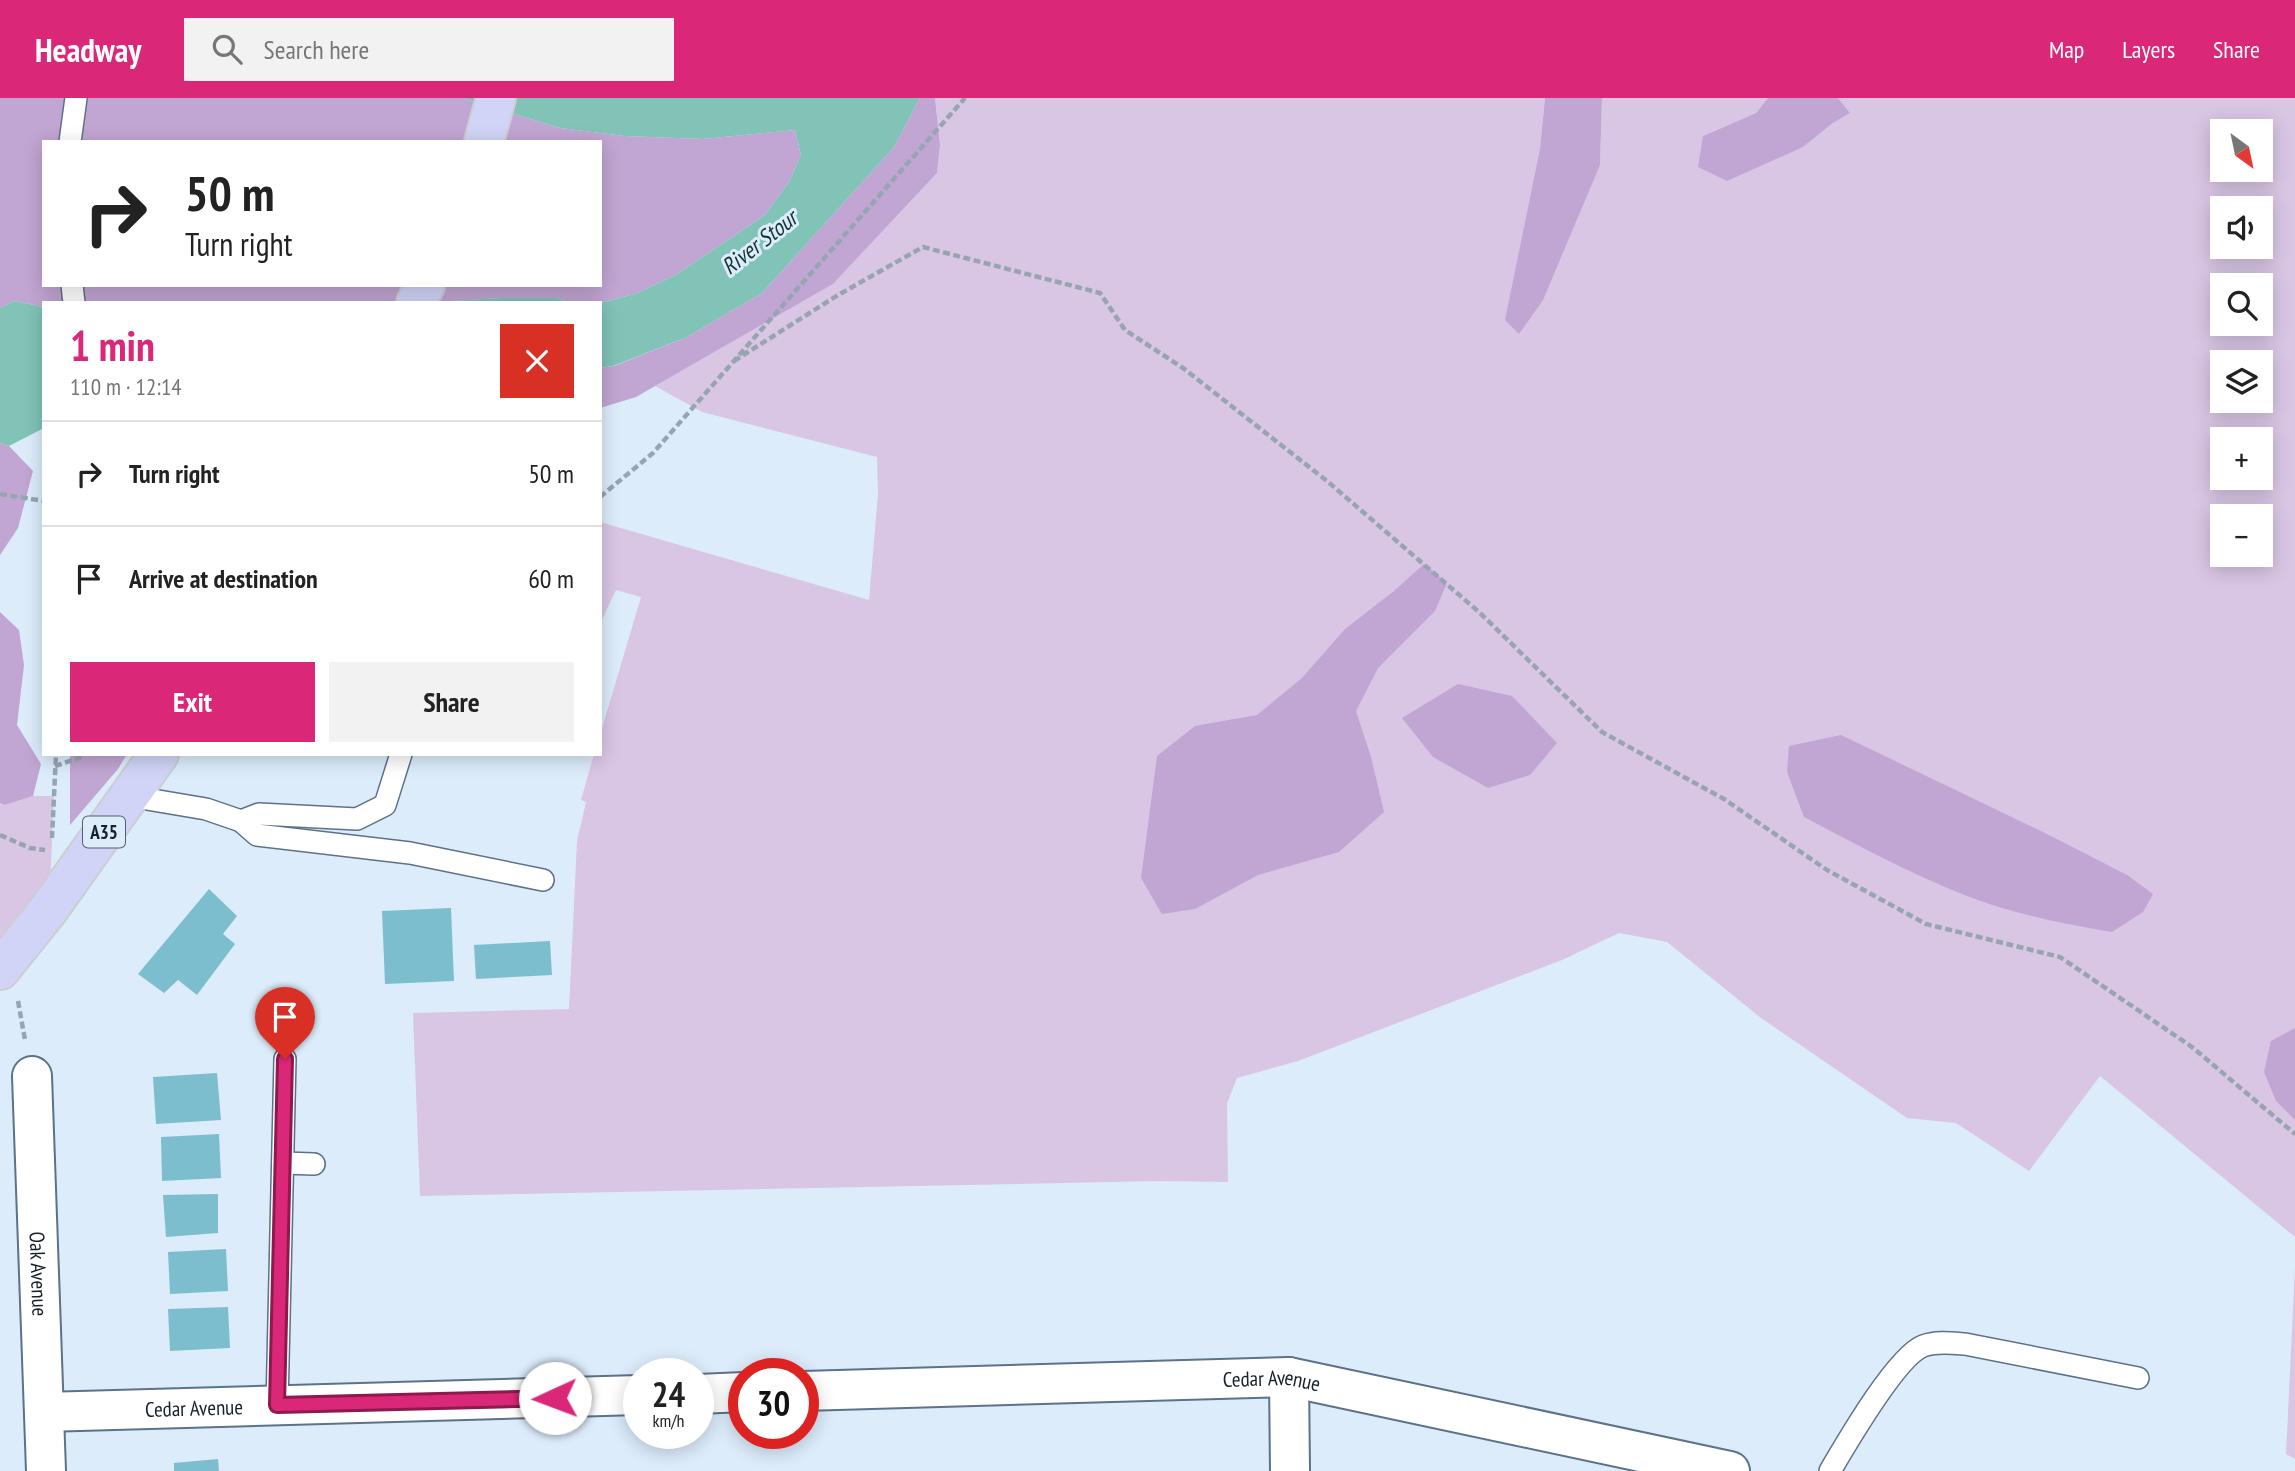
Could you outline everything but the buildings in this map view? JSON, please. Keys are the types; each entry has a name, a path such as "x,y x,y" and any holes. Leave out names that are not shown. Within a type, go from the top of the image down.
{"main road":[{"path":"484,140 495,98"},
{"name":"A35","path":"5,964 49,909 158,756"}],"street":[{"name":"Oak Avenue","path":"32,1076 46,1471"},
{"name":"Cedar Avenue","path":"819,1391 1289,1377 1730,1471"},
{"path":"1289,1377 1290,1471"},
{"name":"Cedar Avenue","path":"44,1412 623,1395"}],"lane":[{"path":"70,140 76,99"},
{"path":"241,821 259,814 357,820 384,805 400,756"},
{"path":"130,796 206,809 241,821 257,835 410,853 543,880"},
{"path":"277,1405 285,1059"},
{"path":"283,1163 314,1164"},
{"path":"1830,1471 1867,1411 1904,1361 1922,1346 1965,1344 2138,1378"}],"path":[{"path":"602,495 653,453 965,98"},
{"path":"734,361 838,295 923,247 1100,292 1125,330 1184,368 1327,481 1479,611 1602,732 1724,799 1827,870 1926,924 2060,957 2192,1047 2295,1134"},
{"path":"0,494 42,501"},
{"path":"0,835 30,848 51,850 56,756"},
{"path":"55,766 82,756"},
{"path":"5,964 32,1076"}],"shaded area":[{"path":"0,98 463,98 560,128 625,136 703,139 795,130 801,155 789,182 765,215 674,276 635,294 602,302 557,298 449,301 42,301 42,307 14,301 0,308"},
{"path":"920,98 935,98 940,145 937,173 833,284 636,397 602,407 602,368 614,366 687,337 762,293 894,147"},
{"path":"935,98 1545,98 1540,149 1600,166 1602,98 1768,98 1756,113 1703,136 1803,147 1850,113 1838,98 2295,98 2295,1237 2100,1076 2029,1171 1956,1123 1907,1118 1761,1018 1667,942 1619,933 1562,960 1298,1061 1237,1078 1227,1104 1228,1182 1160,1181 420,1196 413,1013 569,1009 577,841 586,802 581,800 593,756 602,756 602,728 641,597 616,590 602,620 602,523 869,600 878,494 877,457 702,412 655,386 833,284 937,173 940,145"},
{"path":"1545,98 1602,98 1600,165 1543,300 1519,334 1505,320 1540,149"},
{"path":"1768,98 1838,98 1850,113 1803,147 1727,181 1698,167 1703,136 1756,113"},
{"path":"0,443 9,446 33,471 18,528 0,555"},
{"path":"1424,564 1447,583 1435,611 1378,668 1356,711 1371,757 1384,812 1339,852 1258,875 1195,909 1162,914 1141,878 1157,756 1195,726 1257,715 1302,678 1345,629"},
{"path":"0,612 19,630 24,665 17,725 41,764 33,796 5,805 0,803"},
{"path":"1458,684 1512,696 1557,743 1530,775 1488,788 1433,757 1402,718"},
{"path":"1841,735 2043,832 2127,875 2153,894 2143,912 2112,932 2039,918 1967,896 1864,848 1804,817 1787,772 1789,746"},
{"path":"70,756 126,756 118,769 70,825"},
{"path":"33,796 54,796 49,909 0,970 0,803 5,805"},
{"path":"2295,1028 2295,1120 2276,1101 2264,1072 2271,1041"},
{"path":"2295,1268 2295,1459 2286,1454"}],"water":[{"name":"River Stour","path":"463,98 920,98 894,147 762,293 687,337 613,366 602,368 602,302 635,294 674,276 765,215 789,182 801,155 795,130 703,139 625,136 560,128"},
{"path":"557,298 567,301 449,301"},
{"path":"14,301 42,307 42,429 9,446 0,443 0,308"}],"route":[{"path":"285,1059 277,1405 555,1398"}]}
